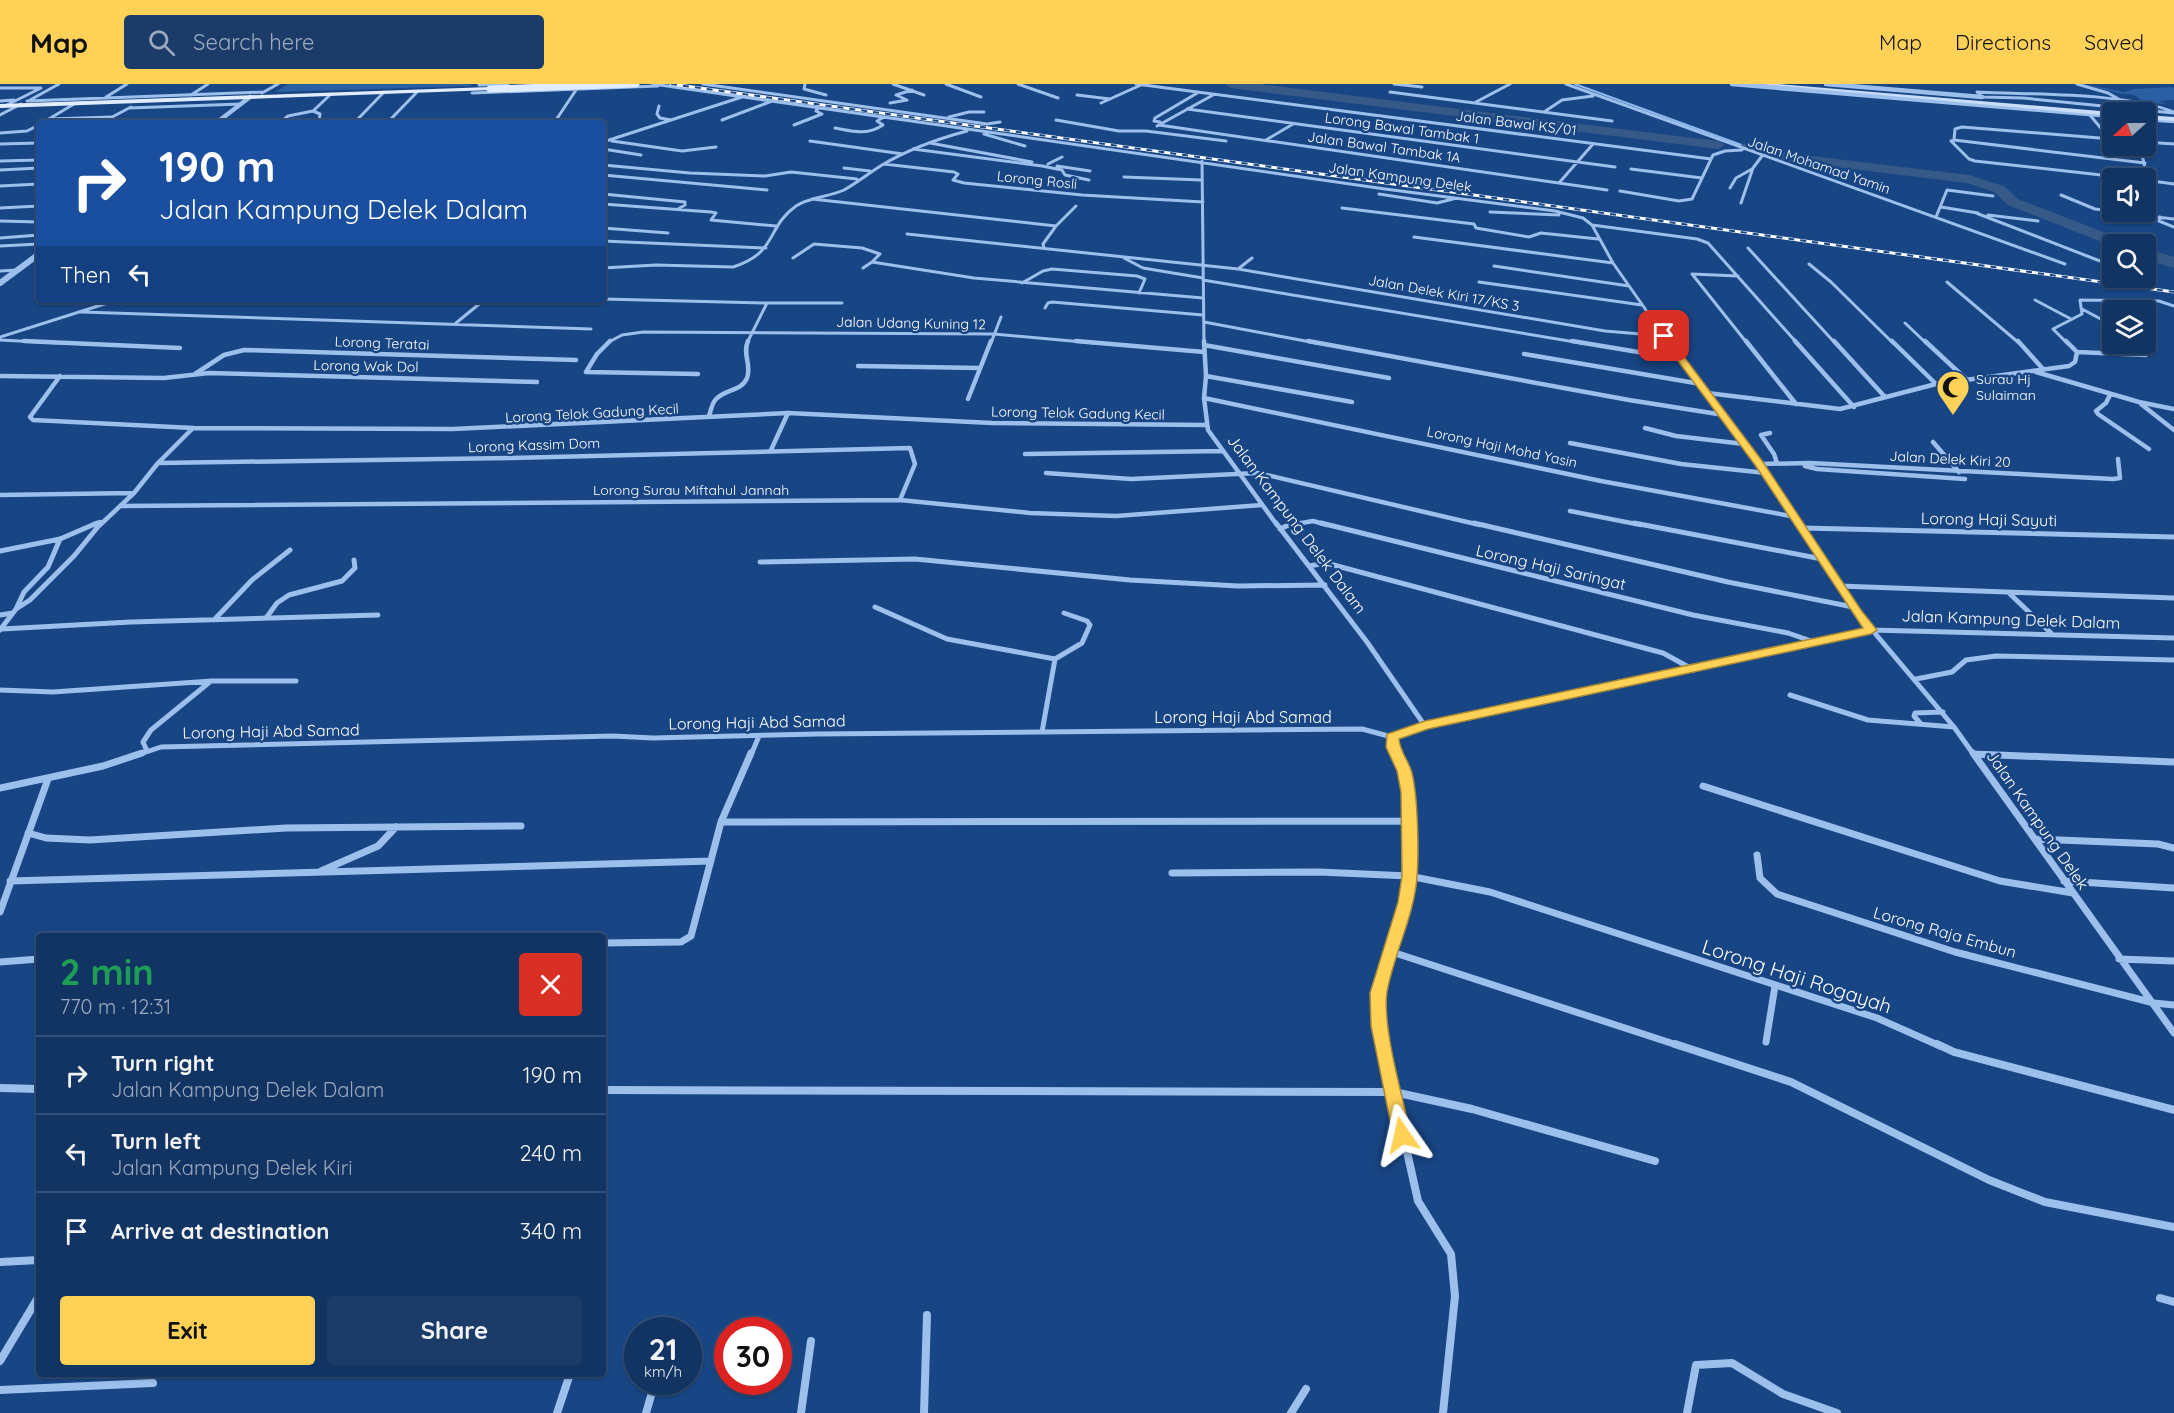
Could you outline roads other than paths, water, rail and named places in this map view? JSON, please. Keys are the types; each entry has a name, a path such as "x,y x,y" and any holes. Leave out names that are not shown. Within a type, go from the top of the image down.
{"main road":[{"path":"2,104 95,104 418,91 478,86 490,89 636,84"},
{"path":"1760,84 2102,114"},
{"path":"1793,84 2102,109"},
{"path":"2156,116 2174,116"}],"street":[{"path":"32,87 38,84"},
{"path":"27,101 58,84"},
{"path":"95,104 127,84"},
{"path":"191,95 208,84"},
{"path":"220,120 250,97 278,84"},
{"path":"508,84 478,86 472,93 669,86"},
{"path":"607,84 622,88"},
{"path":"653,84 979,131 997,139 1025,146"},
{"path":"703,84 987,124 1000,122"},
{"path":"805,84 804,88 826,95"},
{"path":"893,84 924,94"},
{"path":"946,84 981,97"},
{"path":"1018,84 1058,99"},
{"name":"Jalan Bawal KS/01","path":"1136,84 1711,159"},
{"path":"1394,84 1422,87"},
{"path":"1408,94 1430,84"},
{"path":"1474,103 1510,84"},
{"name":"Jalan Mohamad Yamin","path":"1566,84 2065,264"},
{"path":"1732,84 2102,115"},
{"path":"1826,84 2034,99 2174,116"},
{"path":"1902,84 1903,90"},
{"path":"1972,84 1982,97"},
{"path":"2077,84 2108,93 2123,102"},
{"path":"1101,103 1141,85"},
{"path":"0,88 41,88 0,116"},
{"path":"556,120 576,90"},
{"path":"891,102 907,100 896,95 912,90"},
{"path":"390,120 418,91"},
{"path":"17,103 264,92"},
{"path":"357,120 384,92"},
{"path":"1160,124 1154,121 1155,118 1199,92"},
{"path":"1390,92 1612,121"},
{"path":"1977,92 2123,102"},
{"path":"283,120 288,116 313,111 331,94"},
{"path":"1146,130 1214,94"},
{"path":"1077,95 1110,99"},
{"path":"1544,112 1562,100 1596,95"},
{"path":"608,141 745,97"},
{"path":"722,120 772,101"},
{"path":"106,120 139,102"},
{"path":"50,119 74,104"},
{"path":"129,108 242,104"},
{"path":"659,106 657,114 660,118 672,120"},
{"path":"794,125 822,114 816,111 818,106"},
{"path":"2156,106 2162,107 2174,116"},
{"name":"Lorong Bawal Tambak 1","path":"1187,109 1615,167"},
{"path":"313,111 320,114 320,120"},
{"path":"946,118 969,112 984,112"},
{"path":"2089,114 2102,129"},
{"path":"50,119 112,117"},
{"path":"835,128 863,134 880,128 883,125 877,121 885,117"},
{"path":"1056,120 1119,131 1146,130 1226,141"},
{"path":"1265,140 1293,123"},
{"name":"Jalan Bawal Tambak 1A","path":"1160,124 1607,190"},
{"path":"0,133 27,130 36,126"},
{"path":"2102,138 1962,127 1955,129 1954,140 1951,141 1969,159 1975,161 2102,175"},
{"path":"606,268 656,265 733,267 742,265 766,248 776,231 776,226 797,205 811,199 835,194 871,171 927,142 970,130"},
{"name":"Jalan Kampung Delek","path":"979,131 1578,216 1592,225 1613,263 1680,359 1702,384 1760,464 1853,607 1916,679 1954,727 2174,1033"},
{"path":"1954,140 2145,163"},
{"path":"608,141 682,151 716,147"},
{"path":"810,141 903,154"},
{"path":"927,142 1090,171"},
{"path":"0,144 36,143"},
{"path":"2156,143 2174,144"},
{"path":"1559,183 1593,144"},
{"path":"606,149 641,155"},
{"path":"913,149 1042,166 1062,170 1065,175 1089,180"},
{"path":"1620,192 1692,200 1713,155 1720,152 1745,150"},
{"path":"1741,203 1752,169 1762,156"},
{"path":"2143,156 2146,168"},
{"path":"1048,164 1062,157"},
{"path":"0,160 36,160"},
{"name":"Jalan Kampung Delek Dalam","path":"1202,161 1203,345 1206,376 1204,398 1207,425 1262,505 1325,585 1425,726"},
{"name":"Lorong Rosli","path":"884,164 954,172 958,174 953,180 971,184 1082,195 1203,202"},
{"path":"606,165 690,174 765,177 791,171 858,179"},
{"path":"0,170 36,168"},
{"path":"844,168 871,171"},
{"path":"1631,169 1702,178"},
{"path":"1730,188 1736,178 1752,169"},
{"path":"606,175 767,190"},
{"path":"1124,177 1201,180"},
{"path":"2156,182 2174,184"},
{"path":"0,186 36,184"},
{"path":"1385,189 1379,194 1432,202 1456,198"},
{"path":"1936,217 1947,189 1993,196"},
{"path":"606,194 685,202 685,205 678,210"},
{"path":"2061,195 2102,210"},
{"path":"811,199 1056,226"},
{"path":"606,204 716,213 711,220 776,226"},
{"path":"0,208 36,206"},
{"path":"1044,248 1043,244 1056,226 1076,206"},
{"path":"1941,207 2039,222 2038,220"},
{"path":"1342,208 1474,224 1478,226 1476,228 1529,237 1541,233 1598,239"},
{"path":"1490,212 1578,216"},
{"path":"1976,213 2100,261"},
{"path":"2156,216 2174,219"},
{"path":"2160,217 2159,221 2174,227"},
{"path":"0,221 36,222"},
{"path":"1592,225 1703,241 1738,276 1854,407"},
{"path":"606,228 668,233"},
{"path":"907,234 1124,258 1143,268 1203,279 1680,359"},
{"path":"0,238 36,235"},
{"path":"1414,237 1613,263"},
{"path":"606,241 766,248"},
{"path":"0,246 36,244"},
{"path":"793,258 809,247 822,244 876,251 880,254 863,268"},
{"path":"1748,248 1885,397"},
{"path":"0,283 36,256"},
{"name":"Jalan Delek Kiri 17/KS 3","path":"1124,258 1204,264 1641,336 1664,336"},
{"path":"1238,269 1252,258"},
{"path":"872,261 1022,283 1203,298"},
{"path":"1809,264 1831,282 1936,384"},
{"path":"1494,266 1629,286"},
{"path":"1022,283 1043,271 1052,269 1137,276 1145,279 1139,293"},
{"path":"0,271 18,270"},
{"path":"1738,276 1692,274 1796,404"},
{"path":"1479,282 1642,305"},
{"path":"1947,282 2014,337 2043,369"},
{"path":"606,299 842,303"},
{"path":"2146,355 2077,352 2053,329 2082,314 2079,300 2083,299 2159,301 2174,306"},
{"path":"2035,300 2071,320"},
{"path":"1045,308 1048,303 1052,302 1203,315"},
{"path":"0,339 108,303"},
{"path":"455,324 480,303"},
{"path":"709,416 714,400 721,393 744,383 748,377 749,365 744,354 745,347 767,303"},
{"path":"2082,309 2102,319"},
{"path":"82,312 591,329"},
{"path":"968,399 1001,317"},
{"path":"1204,322 1629,400 1724,414"},
{"path":"1905,323 1967,380"},
{"name":"Jalan Udang Kuning 12","path":"699,374 585,372 609,340 618,335 643,332 994,334 1204,352"},
{"path":"0,339 180,348"},
{"path":"1203,345 1389,378"},
{"name":"Lorong Teratai","path":"195,374 231,350 576,360"},
{"path":"1707,393 1840,409 1936,384 2068,366 2075,362 2077,352"},
{"path":"1524,354 1702,384"},
{"path":"858,366 980,368"},
{"path":"2030,370 2073,381 2140,404 2174,410"},
{"name":"Lorong Wak Dol","path":"0,376 164,378 195,374 537,381"},
{"name":"Lorong Telok Gadung Kecil","path":"60,376 30,417 33,420 193,428 499,428 788,413 992,423 1207,425"},
{"path":"1206,376 1352,402"},
{"path":"2110,395 2106,403 2096,411 2098,414 2149,449"},
{"name":"Lorong Haji Mohd Yasin","path":"1204,398 1612,483 1796,517"},
{"path":"2140,404 2174,430"},
{"path":"771,450 788,413"},
{"path":"1,630 15,611 30,600 74,556 103,521 134,493 158,463 193,428"},
{"path":"1645,428 1676,436 1744,444"},
{"path":"1770,433 1761,435 1774,454 1777,464"},
{"path":"1933,442 1958,471"},
{"path":"1570,443 1682,464 1766,473"},
{"name":"Lorong Kassim Dom","path":"158,463 558,457 910,448 915,464 900,500"},
{"path":"1024,454 1223,451"},
{"name":"Jalan Delek Kiri 20","path":"1801,465 1810,463 2118,479 2120,478 2118,459"},
{"name":"Jalan Delek Kiri 20","path":"1760,464 1801,465 1816,469 1965,479 1958,471"},
{"path":"1046,473 1131,479 1258,473 1728,582 1853,607"},
{"path":"0,495 134,493"},
{"name":"Lorong Surau Miftahul Jannah","path":"120,506 900,500 1030,513 1116,516 1262,505"},
{"path":"1570,511 1822,559"},
{"path":"0,550 60,539 103,521"},
{"name":"Lorong Haji Saringat","path":"1280,529 1296,522 1313,521 1450,557 1708,619 1804,636 1818,643"},
{"name":"Lorong Haji Sayuti","path":"1803,528 2174,537"},
{"path":"15,611 18,601 27,589 47,569 60,539"},
{"path":"214,620 252,580 290,550"},
{"path":"760,562 915,559 1130,580 1238,586 1325,585"},
{"path":"266,618 277,603 289,595 342,581 354,568 354,560"},
{"path":"1309,566 1326,563 1663,653 1694,670"},
{"path":"1839,586 2174,598"},
{"path":"2009,593 2052,634"},
{"path":"875,607 947,639 1055,659 1082,643 1090,625 1087,621 1064,613"},
{"path":"0,615 15,611"},
{"path":"1,630 378,615"},
{"name":"Jalan Kampung Delek Dalam","path":"1392,737 1425,726 1694,670 1871,630 2174,638"},
{"path":"1916,679 1952,672 1966,660 1996,656 2174,660"},
{"path":"1042,732 1055,659"},
{"path":"147,750 143,742 151,730 212,681"},
{"path":"0,690 53,692 212,681 296,681"},
{"path":"1790,695 1868,720 1954,727"},
{"path":"1921,724 1914,716 1915,713 1942,712"},
{"name":"Lorong Haji Abd Samad","path":"0,788 124,760 147,750 161,747 219,744 338,744 613,736 653,738 1362,729 1392,737"},
{"path":"606,942 681,942 691,936 721,822 759,736"},
{"path":"1392,737 1393,747 1404,771 1408,792 1409,876 1406,902 1389,951 1379,993 1379,1026 1411,1178 1418,1201 1451,1254 1455,1296 1443,1413"},
{"path":"1974,754 2174,762"},
{"path":"0,912 48,779"},
{"path":"1703,786 2000,881 2073,893"},
{"path":"721,822 1408,821"},
{"path":"28,833 46,838 90,840 286,828 521,826"},
{"path":"318,873 378,846 396,827"},
{"path":"2035,839 2158,844 2174,848"},
{"name":"Lorong Raja Embun","path":"1757,855 1758,877 1777,894 1955,952 2154,1003 2174,1005"},
{"path":"10,881 711,861"},
{"name":"Lorong Haji Rogayah","path":"1172,873 1319,872 1409,876 1490,892 1877,1018 1954,1052 2174,1110"},
{"path":"2064,881 2174,888"},
{"path":"1389,951 1791,1082 1989,1180 2045,1202 2174,1227"},
{"path":"0,962 36,959"},
{"path":"2120,959 2174,961"},
{"path":"1766,1042 1775,986"},
{"path":"0,1088 36,1089"},
{"path":"606,1090 1394,1092 1472,1109 1655,1161"},
{"path":"0,1262 36,1260"},
{"path":"2160,1298 2174,1302"},
{"path":"0,1361 36,1301"},
{"path":"924,1413 927,1315"},
{"path":"801,1413 811,1341"},
{"path":"1687,1413 1696,1365 1732,1363 1783,1394 1837,1413"},
{"path":"557,1413 569,1377"},
{"path":"0,1390 153,1383"},
{"path":"1291,1413 1306,1389"},
{"path":"646,1413 651,1395"}],"waterway":[{"path":"1231,84 1718,145"},
{"path":"1575,84 1747,147"},
{"path":"1747,147 1787,157 1969,179 1999,189 2013,202 2102,237"},
{"path":"2156,257 2174,263"}],"railway":[{"path":"671,84 2174,292"}],"place":[{"name":"Surau Hj Sulaiman","path":"1953,416"}]}
